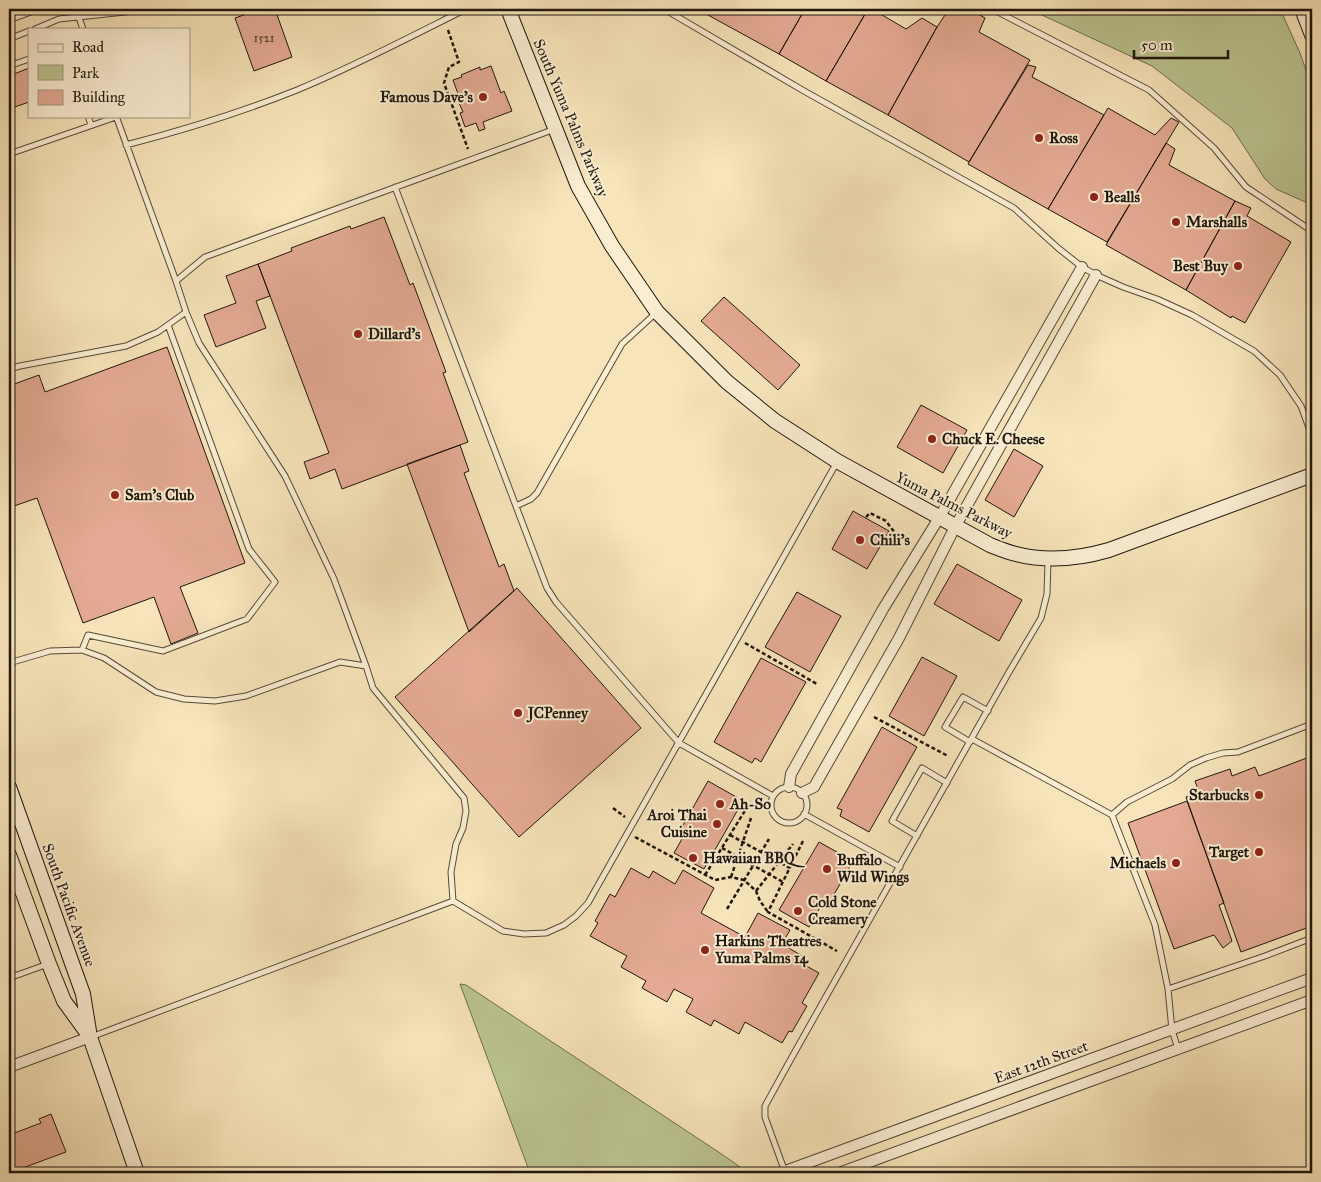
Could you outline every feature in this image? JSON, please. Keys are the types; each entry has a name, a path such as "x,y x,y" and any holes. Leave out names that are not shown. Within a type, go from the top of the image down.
{"street":[{"name":"South Yuma Palms Parkway","path":"508,9 578,186 612,246 658,312"},
{"path":"1302,9 1312,35"},
{"path":"789,787 791,774 795,766 883,608 939,518 1082,267"},
{"path":"802,793 814,787 899,638 955,527 1096,275"},
{"name":"Yuma Palms Parkway","path":"658,312 727,382 775,421 837,461 955,527 990,545 1015,554 1048,560 1088,556 1312,475"},
{"name":"South Pacific Avenue","path":"9,787 83,994 90,1037 137,1173"},
{"name":"South Pacific Avenue","path":"9,855 14,885 64,1001 90,1037"},
{"name":"East 12th Street","path":"784,1173 1312,978"},
{"path":"839,1173 1312,1000"},
{"path":"9,1067 90,1037"}],"lane":[{"path":"9,20 39,9"},
{"path":"76,9 83,28"},
{"path":"37,28 59,19 153,9"},
{"path":"126,145 161,136 296,90 363,61 466,9"},
{"path":"664,9 804,91 1014,208 1082,267 1123,287 1157,299 1192,315 1254,351 1280,375 1301,406 1312,436"},
{"path":"992,9 1150,90 1214,148 1246,188 1312,232"},
{"path":"9,39 28,31"},
{"path":"9,66 28,59"},
{"path":"89,118 92,125"},
{"path":"9,154 111,118"},
{"path":"117,118 186,312 199,343 285,476 334,579 373,688 464,798 466,811 463,828 456,844 451,872 453,901"},
{"path":"176,281 205,257 555,128"},
{"path":"395,187 547,588 556,602 679,743 773,796"},
{"path":"9,369 126,346 158,332 186,312"},
{"path":"516,506 537,494 622,344 658,312"},
{"path":"82,650 88,634 163,650 248,619 275,582 249,548 168,325"},
{"path":"453,901 502,930 524,934 546,932 564,925 588,903 837,461"},
{"path":"784,1173 765,1117 765,1106 1041,618 1047,594 1048,560"},
{"path":"9,663 50,651 82,650 104,658 156,692 184,699 214,701 246,696 340,662 366,666"},
{"path":"988,711 963,697 945,727 1112,815 1155,925 1168,989 1172,1030 1178,1049"},
{"path":"1112,815 1127,802 1172,779 1198,761 1223,753 1238,752 1312,724"},
{"path":"917,836 892,821 922,768 947,783"},
{"path":"789,787 802,793 807,803 801,818 791,823 780,821 775,817 770,807 773,796 780,789 789,787"},
{"path":"804,814 900,867"},
{"path":"90,1037 453,901"},
{"path":"1168,989 1312,938"},
{"path":"9,978 48,964"}],"path":[{"path":"448,30 459,62 448,67 444,83 468,149"},
{"path":"866,517 870,513 886,521 895,533 907,539"},
{"path":"744,642 817,684"},
{"path":"874,716 948,756"},
{"path":"613,808 625,817"},
{"path":"706,875 746,809"},
{"path":"731,877 751,818"},
{"path":"730,835 790,868"},
{"path":"633,837 715,880 731,877 744,880 756,891 768,912 837,951"},
{"path":"727,909 769,839"},
{"path":"768,912 803,841"},
{"path":"756,891 792,844"},
{"path":"722,848 783,882"}],"green space":[{"path":"1029,9 1280,9 1300,53 1312,87 1312,205 1276,189 1265,179 1232,128 1152,66"},
{"path":"460,984 466,985 723,1155 740,1167 743,1173 530,1173"}],"building":[{"path":"261,9 275,9 292,57 254,71 235,18"},
{"path":"697,9 805,9 779,54"},
{"path":"805,9 868,9 826,81 779,54"},
{"path":"868,9 872,9 906,29 922,18 937,27 888,115 826,81"},
{"path":"949,9 969,9 985,18 979,32 1030,60 969,162 888,115"},
{"path":"1028,65 1036,67 1032,77 1104,115 1048,209 968,164"},
{"name":"Famous Dave's","path":"491,66 501,93 504,91 512,111 483,122 485,129 479,131 476,123 465,127 460,113 463,112 459,103 461,102 453,80 480,67 480,70"},
{"path":"28,68 28,102 9,109 9,76"},
{"path":"1108,108 1155,135 1171,118 1179,122 1107,242 1048,209"},
{"path":"1166,143 1175,149 1169,165 1235,201 1186,290 1106,245"},
{"name":"Best Buy","path":"1235,201 1251,208 1247,216 1291,242 1245,323 1232,316 1231,318 1186,290"},
{"name":"Dillard's","path":"384,217 410,285 413,283 446,372 443,373 468,442 342,489 335,469 310,479 304,462 329,453 258,264 292,251 291,248 350,226 351,229"},
{"path":"258,264 270,296 256,301 266,328 216,347 204,315 236,303 226,276"},
{"path":"724,297 800,365 778,390 701,321"},
{"name":"Sam's Club","path":"167,347 245,563 180,587 198,633 171,644 154,597 83,623 37,498 14,506 9,492 9,386 39,375 45,392"},
{"name":"Chuck E. Cheese","path":"921,405 967,430 943,473 897,447"},
{"path":"460,445 469,471 464,473 499,567 504,564 514,591 469,632 407,464"},
{"path":"1014,449 1043,466 1014,517 985,500"},
{"name":"Chili's","path":"853,511 889,531 867,569 832,549"},
{"path":"957,564 1022,600 999,641 934,604"},
{"name":"JCPenney","path":"517,588 641,728 519,837 395,697"},
{"path":"797,592 841,616 810,672 765,647"},
{"path":"922,657 957,676 924,736 889,716"},
{"path":"761,658 806,682 761,762 755,758 752,763 714,742"},
{"path":"882,727 917,747 869,832 840,816 842,810 837,808"},
{"name":"Target","path":"1312,756 1312,926 1241,952 1186,797 1199,792 1195,781 1230,769 1232,776 1255,767 1259,776"},
{"path":"708,781 738,798 736,803 740,806 704,869 674,853 687,830 682,827"},
{"name":"Michaels","path":"1187,801 1224,903 1219,905 1232,941 1223,948 1214,935 1174,949 1128,823"},
{"path":"819,842 853,861 827,907 822,904 809,927 779,910"},
{"name":"Harkins Theatres Yuma Palms 14","path":"631,868 649,878 653,871 675,884 683,870 714,888 701,913 745,937 758,913 790,930 782,944 804,957 801,963 819,973 802,1003 807,1006 792,1032 789,1031 782,1043 745,1022 739,1034 714,1020 711,1026 686,1012 693,999 674,989 667,1002 642,988 646,981 621,967 627,956 590,936 598,923 595,921 610,894 615,897"},
{"path":"51,1114 66,1152 9,1173 9,1135 41,1123 39,1119"}],"place":[{"name":"Famous Dave's","path":"483,97"},
{"name":"Ross","path":"1039,138"},
{"name":"Bealls","path":"1094,197"},
{"name":"Marshalls","path":"1176,222"},
{"name":"Best Buy","path":"1238,266"},
{"name":"Dillard's","path":"358,334"},
{"name":"Chuck E. Cheese","path":"932,439"},
{"name":"Sam's Club","path":"115,495"},
{"name":"Chili's","path":"860,540"},
{"name":"JCPenney","path":"518,713"},
{"name":"Starbucks","path":"1259,795"},
{"name":"Ah-So","path":"720,804"},
{"name":"Aroi Thai Cuisine","path":"717,824"},
{"name":"Target","path":"1259,852"},
{"name":"Hawaiian BBQ","path":"693,858"},
{"name":"Michaels","path":"1176,863"},
{"name":"Buffalo Wild Wings","path":"827,869"},
{"name":"Cold Stone Creamery","path":"798,911"},
{"name":"Harkins Theatres Yuma Palms 14","path":"705,950"}]}
